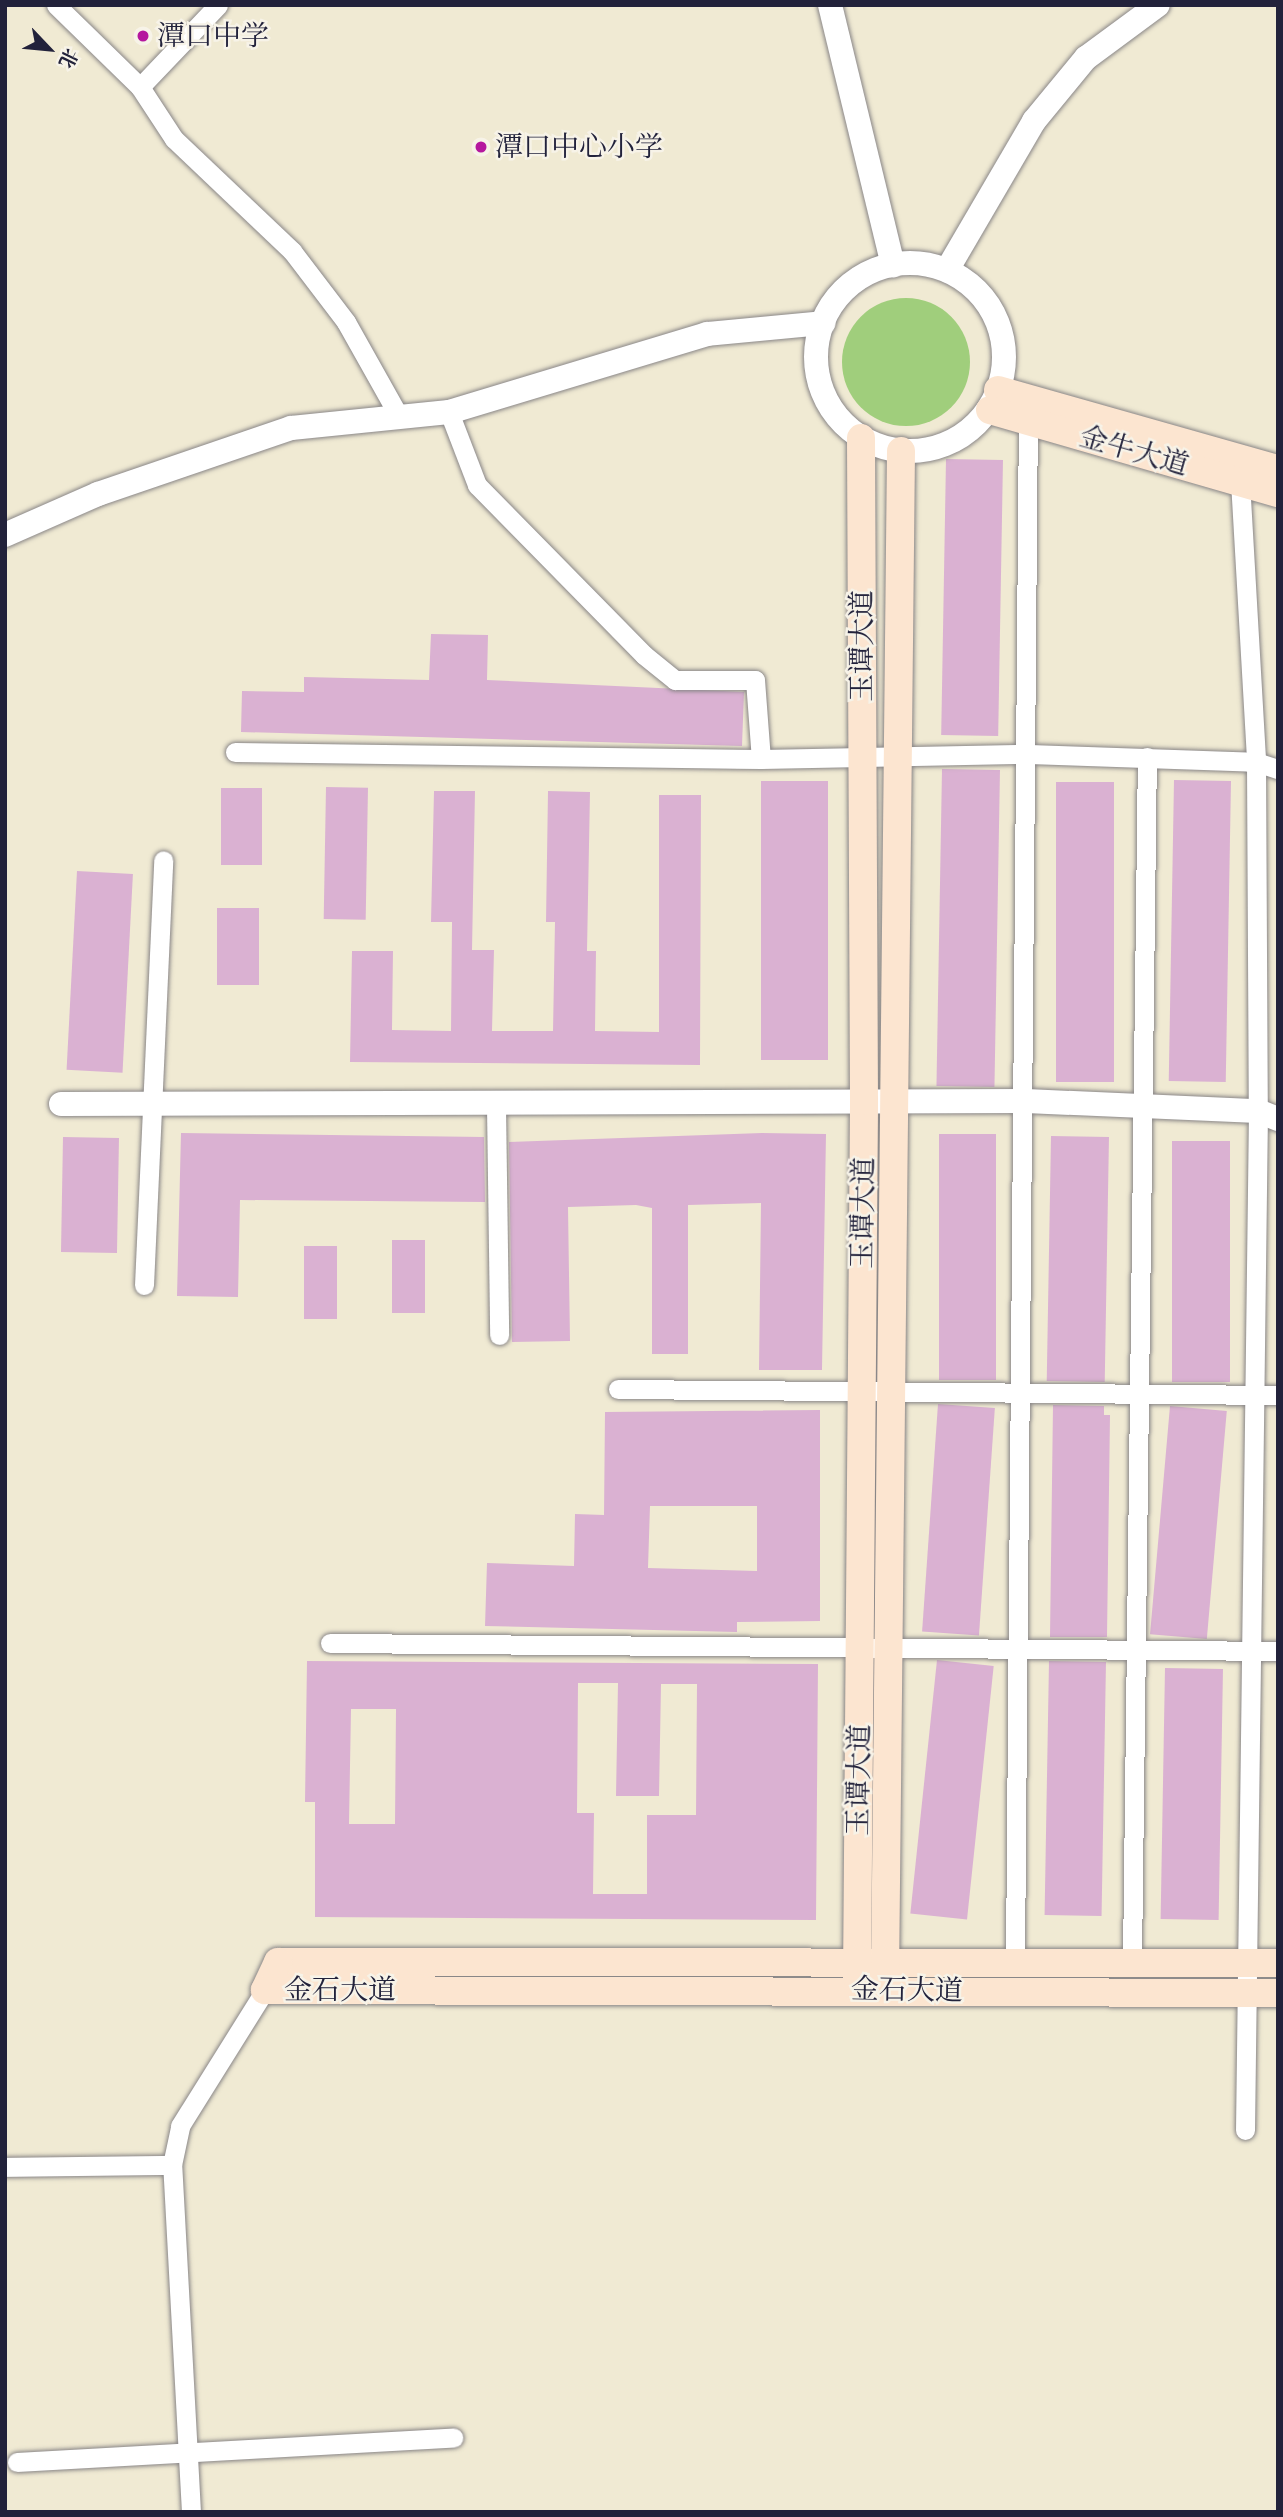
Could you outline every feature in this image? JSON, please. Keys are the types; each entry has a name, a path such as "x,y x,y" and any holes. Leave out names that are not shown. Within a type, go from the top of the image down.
{"main road":[{"name":"金牛大道","path":"994,400 1028,421 1278,493"},
{"name":"金牛大道","path":"994,400 1278,469"},
{"name":"玉谭大道","path":"856,1975 864,1101 861,438"},
{"name":"玉谭大道","path":"885,1975 901,451"},
{"name":"金石大道","path":"885,1975 1015,1960 1278,1963"},
{"name":"金石大道","path":"265,1990 278,1962 885,1975 1264,1993"}],"street":[{"path":"56,5 139,87 174,139 292,251 346,322 397,413"},
{"path":"139,87 218,5"},
{"path":"831,5 893,265"},
{"path":"947,270 1034,121 1086,58 1158,5"},
{"path":"893,265 947,270 974,288 994,314 1003,346 994,400 945,444 901,451 861,438 824,397 816,360 822,323 850,285 893,265"},
{"path":"5,535 98,494 291,428 397,413 449,412 707,334 822,323"},
{"path":"449,412 477,485 644,655 675,680 755,680 761,759"},
{"path":"1015,1960 1029,754 1028,421"},
{"path":"1240,481 1256,762 1268,1115 1255,1395 1254,1651 1248,1964 1264,1993 1245,2130"},
{"path":"235,752 761,759 1029,754 1256,762 1278,769"},
{"path":"1132,1960 1143,1394 1142,1105 1147,757"},
{"path":"144,1285 163,860"},
{"path":"61,1104 496,1106 895,1100 1026,1101 1142,1105 1268,1115"},
{"path":"496,1106 499,1335"},
{"path":"618,1389 1278,1395"},
{"path":"330,1643 1278,1651"},
{"path":"191,2512 172,2165 180,2126 265,1990"},
{"path":"5,2167 172,2165"},
{"path":"18,2462 453,2438"}],"green space":[{"path":"906,298 931,303 951,317 965,337 970,362 965,387 951,407 931,421 906,426 881,421 861,407 847,387 842,362 847,337 861,317 881,303"}],"building":[{"path":"946,459 1003,460 998,736 941,735"},
{"path":"431,634 488,635 487,680 744,692 742,746 241,732 242,691 304,692 304,677 429,680"},
{"path":"942,769 1000,770 994,1087 936,1086"},
{"path":"1174,780 1231,781 1226,1082 1169,1081"},
{"path":"761,781 828,781 828,1060 761,1060"},
{"path":"1056,782 1114,782 1114,1082 1056,1082"},
{"path":"326,787 368,788 366,920 324,919"},
{"path":"221,788 262,788 262,865 221,865"},
{"path":"434,791 475,791 472,950 494,950 492,1031 553,1031 555,922 546,922 548,791 590,792 587,951 596,951 595,1031 659,1032 659,795 701,795 700,1065 350,1062 352,951 393,951 392,1030 451,1031 452,922 431,922"},
{"path":"77,871 133,874 123,1073 67,1070"},
{"path":"217,908 259,908 259,985 217,985"},
{"path":"181,1133 484,1137 485,1202 240,1200 238,1297 177,1296"},
{"path":"762,1133 826,1134 822,1370 759,1370 761,1203 688,1205 688,1354 652,1354 652,1208 636,1205 568,1207 570,1341 512,1342 509,1142"},
{"path":"939,1134 996,1134 996,1380 939,1380"},
{"path":"1051,1136 1109,1137 1105,1382 1047,1381"},
{"path":"63,1137 119,1138 117,1253 61,1252"},
{"path":"1172,1141 1230,1141 1230,1382 1172,1382"},
{"path":"392,1240 425,1240 425,1313 392,1313"},
{"path":"304,1246 337,1246 337,1319 304,1319"},
{"path":"938,1404 995,1408 979,1635 922,1631"},
{"path":"1053,1405 1104,1406 1104,1415 1110,1415 1107,1637 1050,1637"},
{"path":"1170,1406 1227,1411 1207,1639 1150,1634"},
{"path":"820,1410 820,1621 737,1622 737,1632 485,1626 487,1563 574,1566 575,1514 604,1515 605,1412","holes":["650,1506 757,1506 757,1571 648,1568"]},
{"path":"937,1660 994,1666 967,1920 910,1914"},
{"path":"307,1661 818,1664 816,1920 315,1917 315,1802 305,1802","holes":["578,1683 618,1683 616,1796 659,1796 661,1684 697,1684 696,1815 647,1815 647,1894 593,1894 594,1813 577,1813","351,1709 396,1709 395,1824 349,1824"]},
{"path":"1049,1661 1106,1662 1102,1916 1045,1915"},
{"path":"1165,1668 1223,1669 1219,1920 1161,1919"}],"place":[{"name":"潭口中学","path":"143,36"},
{"name":"潭口中心小学","path":"481,147"}]}
